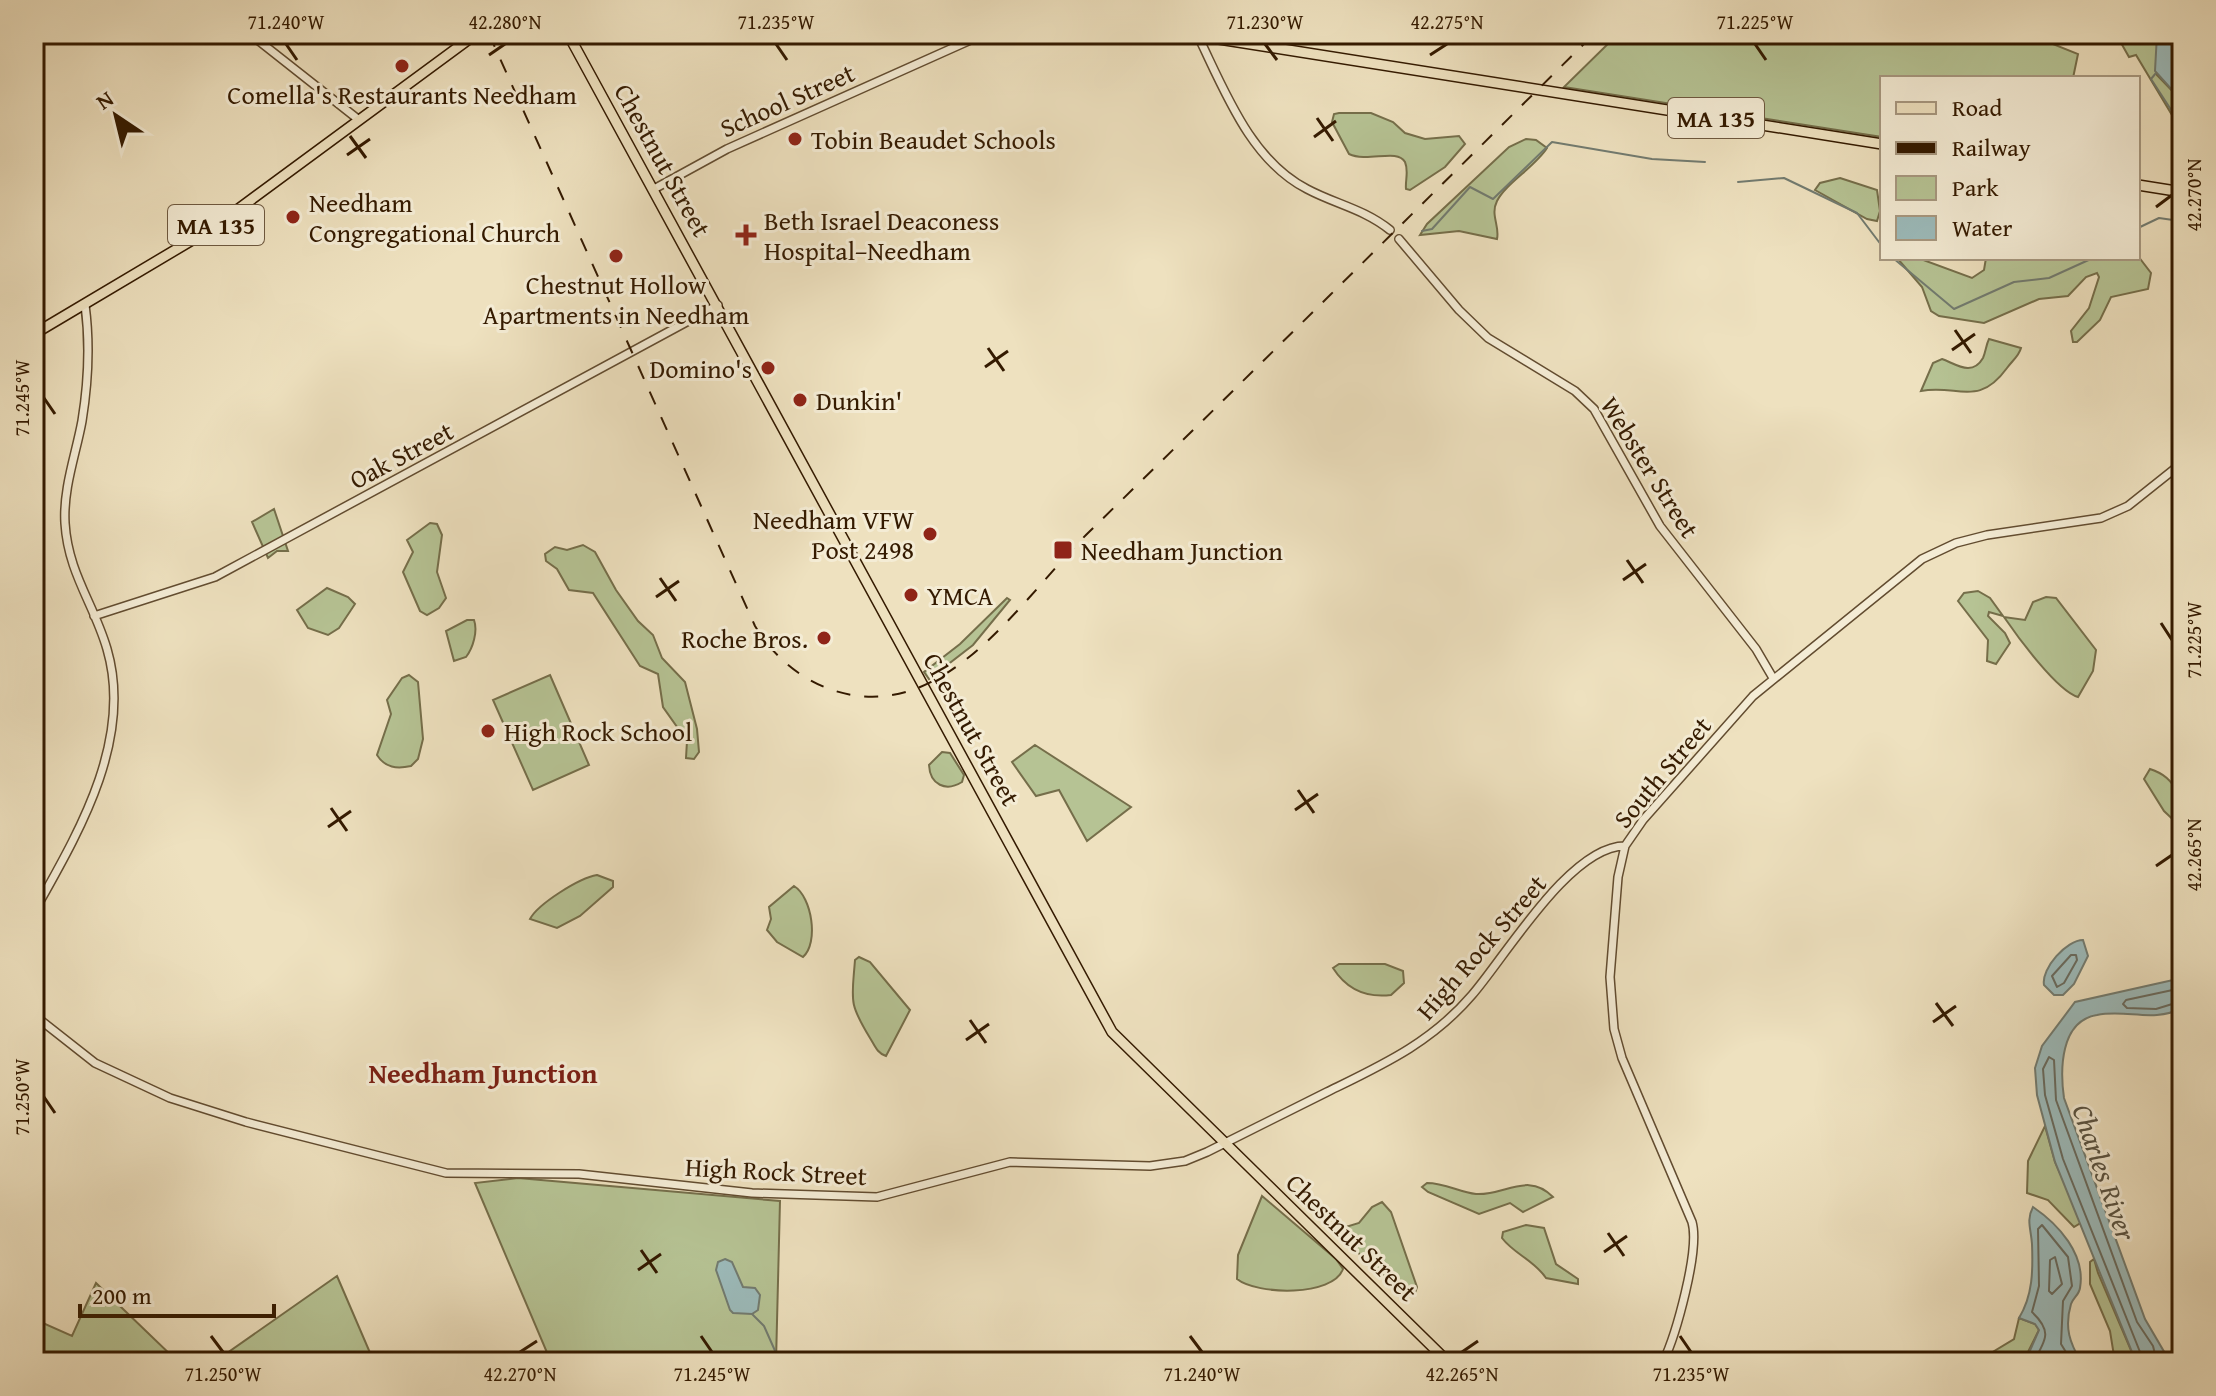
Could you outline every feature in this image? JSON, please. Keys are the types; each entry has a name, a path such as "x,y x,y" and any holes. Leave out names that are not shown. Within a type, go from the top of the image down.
{"main road":[{"name":"MA 135","path":"34,334 214,227 476,34"},
{"name":"Chestnut Street","path":"568,34 1110,1027 1448,1362"},
{"name":"MA 135","path":"1187,34 1880,144"},
{"path":"2140,185 2182,192"}],"street":[{"path":"250,34 359,120"},
{"name":"School Street","path":"654,189 725,150 984,34"},
{"path":"1198,35 1244,126 1272,163 1306,189 1363,211 1390,230"},
{"name":"Webster Street","path":"1399,239 1459,310 1488,338 1575,391 1594,409 1660,526 1756,649 1773,678"},
{"path":"34,912 73,839 106,764 111,718 110,663 71,564 65,521 67,488 83,416 87,342 85,305"},
{"name":"Oak Street","path":"94,616 215,577 718,305"},
{"name":"South Street","path":"1663,1362 1673,1337 1695,1242 1692,1222 1622,1058 1614,1029 1611,951 1618,877 1625,846 1643,820 1773,678 1922,559 1939,550 1987,535 2101,518 2128,506 2182,463"},
{"name":"High Rock Street","path":"34,1015 95,1063 157,1093 246,1122 411,1166 480,1175 579,1174 696,1188 796,1195 889,1195 1010,1162 1167,1165 1225,1144 1425,1041 1471,997 1569,877 1603,851 1625,846"}],"green space":[{"path":"1618,34 2028,34 2078,54 2073,76 1880,76 1880,137 1564,87"},
{"path":"2116,34 2157,34 2157,75 2182,101 2182,125 2175,120 2136,55 2129,57"},
{"path":"1371,113 1393,122 1405,133 1425,139 1459,136 1465,144 1445,167 1410,190 1406,189 1407,169 1401,158 1349,154 1332,122 1334,114"},
{"path":"1526,139 1536,140 1547,148 1497,201 1494,211 1497,239 1459,231 1420,235 1427,224 1509,147"},
{"path":"1840,178 1877,190 1880,211 1877,221 1867,219 1815,190 1820,183"},
{"path":"2140,259 2151,273 2148,289 2111,297 2100,320 2077,342 2073,342 2071,331 2089,308 2099,277 2097,273 2086,277 2068,296 2039,299 1984,323 1939,316 1931,311 1922,287 1899,260 1923,260 1972,278 1984,270 1986,260"},
{"path":"1989,339 2021,348 1987,387 1967,392 1921,391 1933,363 1942,359 1964,368 1974,367 1983,358"},
{"path":"274,509 288,551 277,551 268,558 252,522"},
{"path":"430,523 437,524 442,535 437,572 446,598 439,608 427,615 420,611 403,572 413,552 407,540"},
{"path":"583,545 595,552 616,590 638,621 653,635 662,658 685,682 697,729 699,752 694,759 686,758 687,741 663,707 658,674 640,666 593,593 569,590 557,569 546,561 545,554 555,547 567,550"},
{"path":"327,588 348,597 355,604 339,628 328,635 308,628 297,610"},
{"path":"1978,591 1990,598 2003,616 1989,612 1988,616 2005,633 2010,643 1996,664 1987,661 1988,640 1958,601 1964,593"},
{"path":"2046,597 2056,598 2096,650 2093,671 2078,697 2059,685 2004,617 2025,620 2033,602"},
{"path":"1007,598 1010,600 973,645 929,679 924,672 960,644"},
{"path":"467,620 474,620 475,624 473,644 466,657 454,661 446,631"},
{"path":"409,675 418,682 423,739 418,759 411,766 396,767 384,763 377,755 391,714 387,700 402,678"},
{"path":"550,675 589,765 533,790 493,700"},
{"path":"1035,745 1131,807 1087,841 1059,790 1036,796 1012,762"},
{"path":"942,752 950,753 964,775 962,782 945,786 932,778 929,765"},
{"path":"2150,769 2167,778 2177,792 2182,828 2164,811 2144,779"},
{"path":"597,875 613,881 613,887 580,916 557,928 530,919 560,892"},
{"path":"794,886 805,900 811,920 811,942 803,957 777,942 767,930 771,919 769,907"},
{"path":"859,957 870,962 910,1010 886,1056 875,1046 855,1008 853,984 855,960"},
{"path":"1339,964 1385,964 1403,971 1404,983 1391,995 1365,994 1338,976 1333,968"},
{"path":"2045,1126 2055,1162 2082,1222 2074,1227 2048,1200 2027,1193 2028,1161"},
{"path":"518,1178 780,1201 776,1362 551,1362 475,1183"},
{"path":"1427,1183 1476,1194 1516,1186 1534,1186 1544,1189 1553,1197 1523,1212 1510,1203 1479,1214 1428,1192 1422,1187"},
{"path":"1262,1196 1336,1259 1343,1269 1336,1278 1325,1285 1294,1290 1261,1288 1237,1279 1238,1255"},
{"path":"1382,1202 1391,1212 1417,1287 1415,1293 1374,1269 1336,1230 1359,1223 1372,1207"},
{"path":"1526,1225 1544,1228 1556,1264 1578,1279 1578,1284 1546,1278 1502,1238 1503,1232"},
{"path":"2094,1259 2136,1362 2115,1362 2110,1331 2090,1284 2090,1262"},
{"path":"337,1276 374,1362 34,1362 34,1319 72,1336 96,1283 176,1360 227,1353"},
{"path":"2019,1318 2035,1324 2039,1330 2024,1360 1976,1362 2014,1339"}],"water":[{"path":"2157,34 2182,34 2182,101 2155,71"},
{"path":"2083,940 2088,956 2074,984 2063,995 2054,995 2044,985 2051,963 2063,950"},
{"path":"2182,978 2182,1008 2161,1015 2108,1014 2085,1019 2069,1037 2063,1061 2064,1098 2145,1319 2166,1355 2164,1362 2136,1362 2055,1162 2037,1095 2035,1068 2042,1046 2075,1002"},
{"path":"2033,1207 2060,1231 2079,1263 2080,1288 2071,1304 2068,1328 2081,1362 2020,1362 2029,1353 2039,1330 2035,1324 2019,1318 2031,1282 2029,1220"},
{"path":"725,1259 732,1262 743,1287 755,1288 760,1295 758,1310 752,1314 733,1313 730,1310 716,1270 718,1262"}],"waterway":[{"path":"2156,73 2151,79 2181,125"},
{"path":"1422,231 1432,229 1470,187 1493,199 1552,142 1652,159 1705,162"},
{"path":"1738,182 1784,178 1857,213 1880,243"},
{"path":"2140,227 2159,218 2180,221"},
{"path":"1895,260 1954,309 2014,282 2049,278 2089,260"},
{"path":"752,1314 764,1326 780,1362"}],"railway":[{"path":"489,34 755,626 785,662 804,676 845,694 868,697 915,689 940,677 987,642 1089,532 1594,34"}],"place":[{"name":"Comella's Restaurants Needham","path":"402,66"},
{"name":"Tobin Beaudet Schools","path":"795,139"},
{"name":"Needham Congregational Church","path":"293,217"},
{"name":"Beth Israel Deaconess Hospital–Needham","path":"746,235"},
{"name":"Chestnut Hollow Apartments in Needham","path":"616,256"},
{"name":"Domino's","path":"768,368"},
{"name":"Dunkin'","path":"800,400"},
{"name":"Needham VFW Post 2498","path":"930,534"},
{"name":"Needham Junction","path":"1063,550"},
{"name":"YMCA","path":"911,595"},
{"name":"Roche Bros.","path":"824,638"},
{"name":"High Rock School","path":"488,731"}],"district":[{"name":"Needham Junction","path":"483,1072"}],"water label":[{"name":"Charles River","path":"2105,1172"}]}
